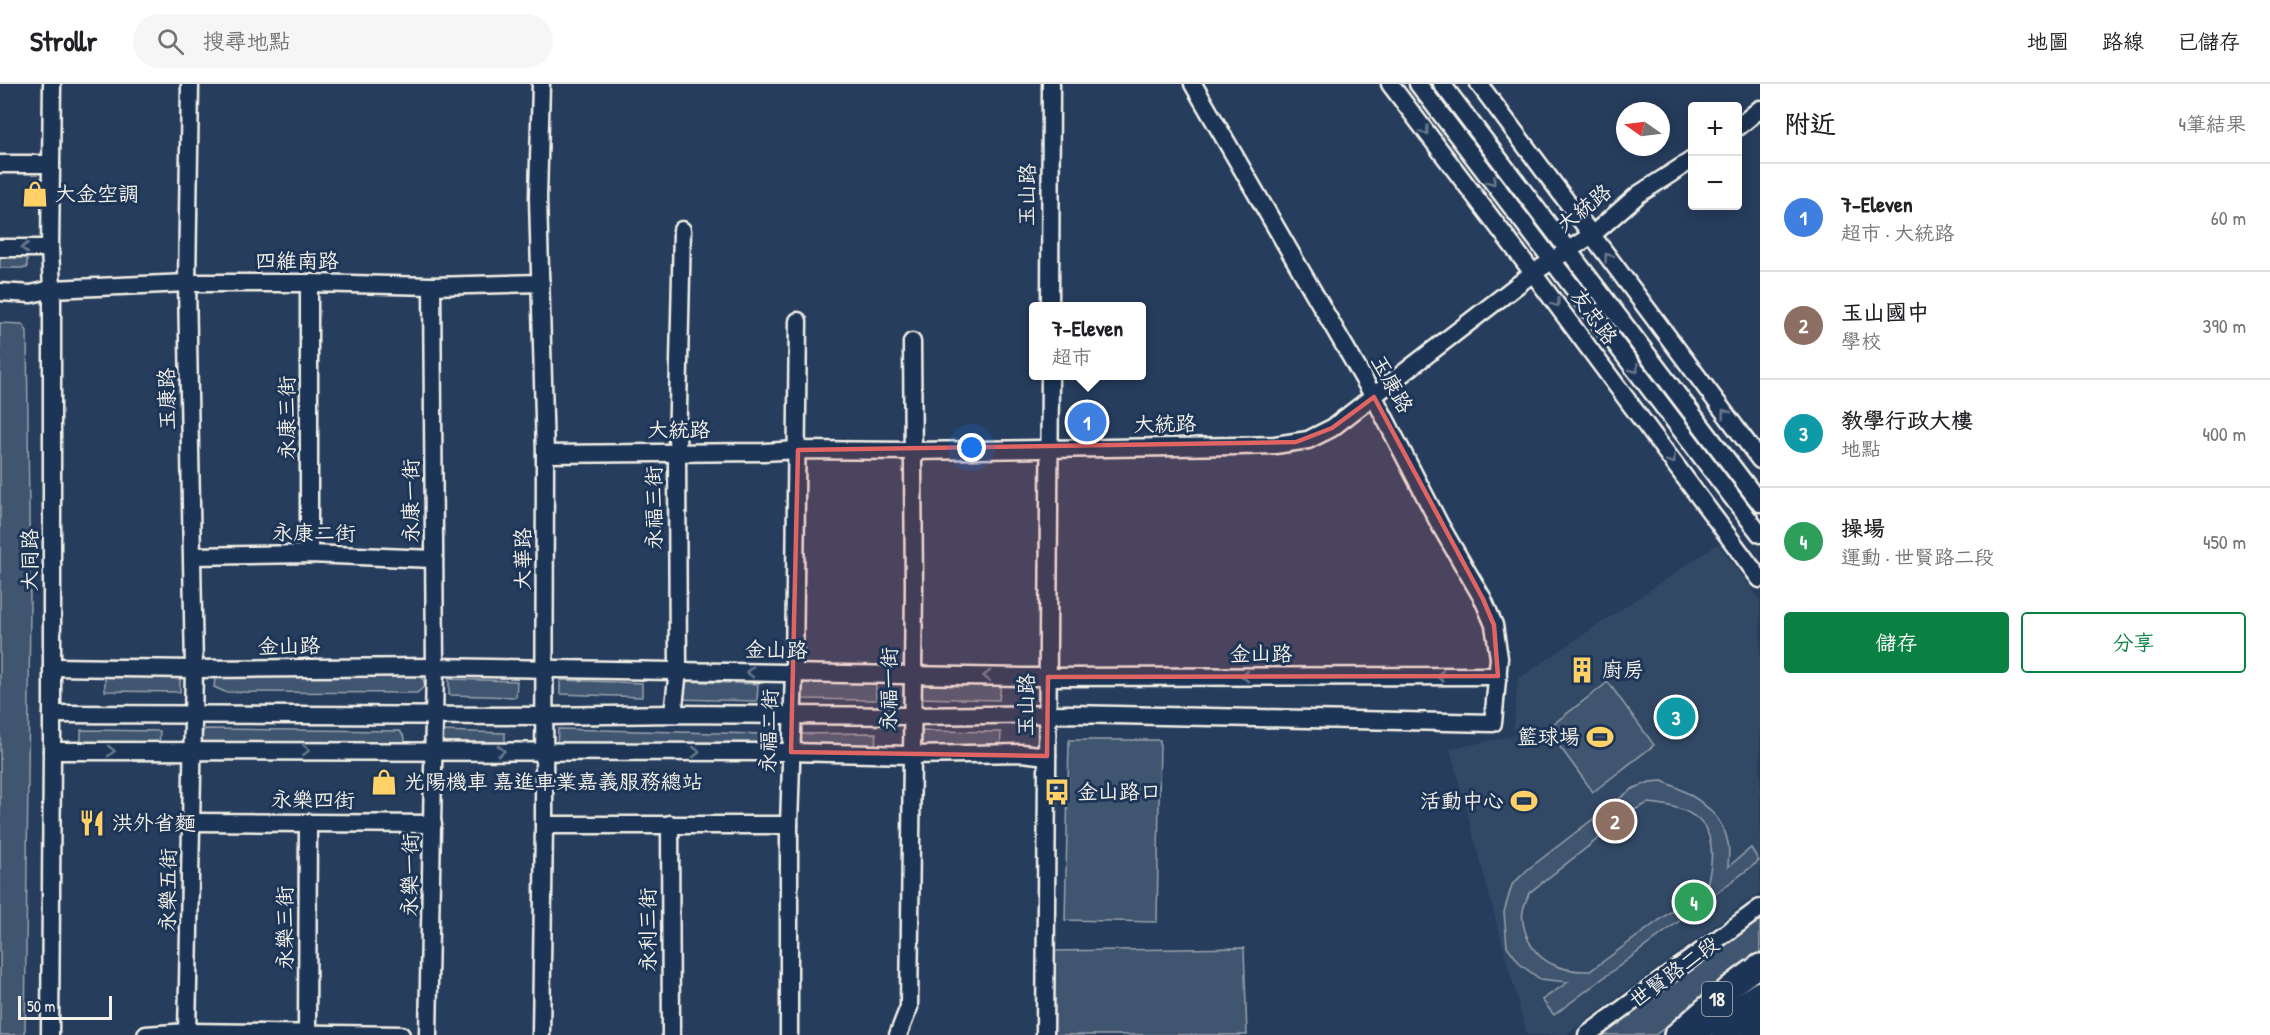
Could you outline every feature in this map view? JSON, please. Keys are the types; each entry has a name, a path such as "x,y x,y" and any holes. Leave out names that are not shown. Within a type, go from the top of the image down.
{"main road":[{"name":"18","path":"1675,1035 1730,987 1760,965"},
{"name":"18","path":"1694,1035 1760,992"},
{"name":"18","path":"1723,1035 1760,1008"},
{"name":"18","path":"1752,1035 1760,1029"}],"street":[{"name":"大同路","path":"50,1035 52,84"},
{"name":"玉康路","path":"190,84 187,283 193,556 193,713"},
{"name":"大華路","path":"541,84 538,198 545,454 545,751 541,1035"},
{"name":"玉山路","path":"1050,302 1051,84"},
{"name":"玉康路","path":"1048,715 1493,723 1498,658 1494,626 1483,600 1440,525 1374,397 1193,84"},
{"name":"友忠路","path":"1390,84 1760,579"},
{"name":"友忠路","path":"1418,84 1760,534"},
{"name":"友忠路","path":"1442,84 1760,503"},
{"path":"1479,84 1760,459"},
{"path":"1742,123 1760,109"},
{"name":"大統路","path":"545,454 798,450 1050,450 1247,446 1302,441 1332,428 1533,273 1592,235 1639,194 1688,163"},
{"path":"0,164 51,164"},
{"name":"永福三街","path":"673,714 678,671 677,452 682,230"},
{"path":"0,248 50,248"},
{"name":"四維南路","path":"0,292 32,294 52,289 187,283 432,286 541,284"},
{"name":"永康三街","path":"309,283 309,554"},
{"name":"永康一街","path":"432,286 434,715"},
{"name":"永福二街","path":"789,1035 789,825 798,450 798,321"},
{"name":"永福一街","path":"898,1035 909,1006 913,675 912,342"},
{"name":"玉山路","path":"1045,1035 1050,380"},
{"name":"永康二街","path":"193,556 309,554 433,559"},
{"name":"金山路","path":"52,667 194,669 435,667 1048,677 1498,676"},
{"name":"永樂五街","path":"187,1034 193,713"},
{"path":"52,714 1048,715"},
{"name":"永樂一街","path":"428,1035 434,715"},
{"path":"52,751 791,752 911,755 1022,753 1047,756"},
{"name":"永樂四街","path":"192,822 433,824"},
{"name":"永樂三街","path":"307,1034 308,823"},
{"name":"永利三街","path":"670,824 671,1035"},
{"path":"544,825 789,825"},
{"name":"世賢路二段","path":"1587,1035 1760,908"},
{"path":"146,1035 401,1035"}],"highlighted area":[{"path":"1374,397 1483,599 1494,625 1498,676 1048,677 1047,756 791,752 798,450 1296,442 1332,428"}],"shaded area":[{"path":"0,250 27,250 27,268 0,268"},
{"path":"0,323 22,324 27,331 30,606 25,1035 0,1035"},
{"path":"1718,544 1760,600 1760,892 1566,1035 1527,1035 1450,749 1513,736 1518,679"},
{"path":"105,673 180,675 180,692 105,691"},
{"path":"221,676 418,676 423,679 425,686 417,693 225,692 214,687 215,679"},
{"path":"449,679 517,681 516,697 449,695"},
{"path":"560,680 642,683 642,697 560,694"},
{"path":"677,681 758,684 757,701 677,699"},
{"path":"798,682 876,683 876,700 797,699"},
{"name":"籃球場","path":"1608,682 1654,745 1593,792 1547,729"},
{"path":"920,684 1001,684 999,700 919,698"},
{"path":"205,729 400,731 405,738 404,746 200,744 198,737"},
{"path":"558,729 759,734 759,748 557,746"},
{"path":"81,730 160,731 159,747 81,745"},
{"path":"439,731 505,733 505,748 438,746"},
{"path":"922,731 1001,732 1000,748 922,746"},
{"path":"876,733 875,748 793,747 794,734"},
{"path":"1069,740 1160,740 1157,922 1065,920"},
{"path":"1662,781 1673,785 1694,797 1712,812 1725,831 1729,846 1728,867 1751,848 1759,861 1554,1015 1542,1000 1568,982 1540,979 1521,965 1507,946 1504,912 1512,885 1527,870 1632,789 1650,782","holes":["1648,803 1683,810 1704,826 1712,850 1707,885 1590,971 1570,970 1543,959 1530,944 1523,923 1523,911 1529,893 1636,809"]},
{"path":"1760,919 1760,956 1655,1035 1601,1035"},
{"path":"1244,948 1247,1035 1052,1035 1053,951"}],"place":[{"name":"大金空調","path":"35,194"},
{"name":"7-Eleven","path":"1087,422"},
{"name":"廚房","path":"1582,670"},
{"name":"教學行政大樓","path":"1676,717"},
{"name":"籃球場","path":"1600,737"},
{"name":"光陽機車 嘉進車業嘉義服務總站","path":"384,782"},
{"name":"金山路口","path":"1057,792"},
{"name":"活動中心","path":"1524,801"},
{"name":"玉山國中","path":"1615,821"},
{"name":"洪外省麵","path":"92,823"},
{"name":"操場","path":"1694,902"}]}
